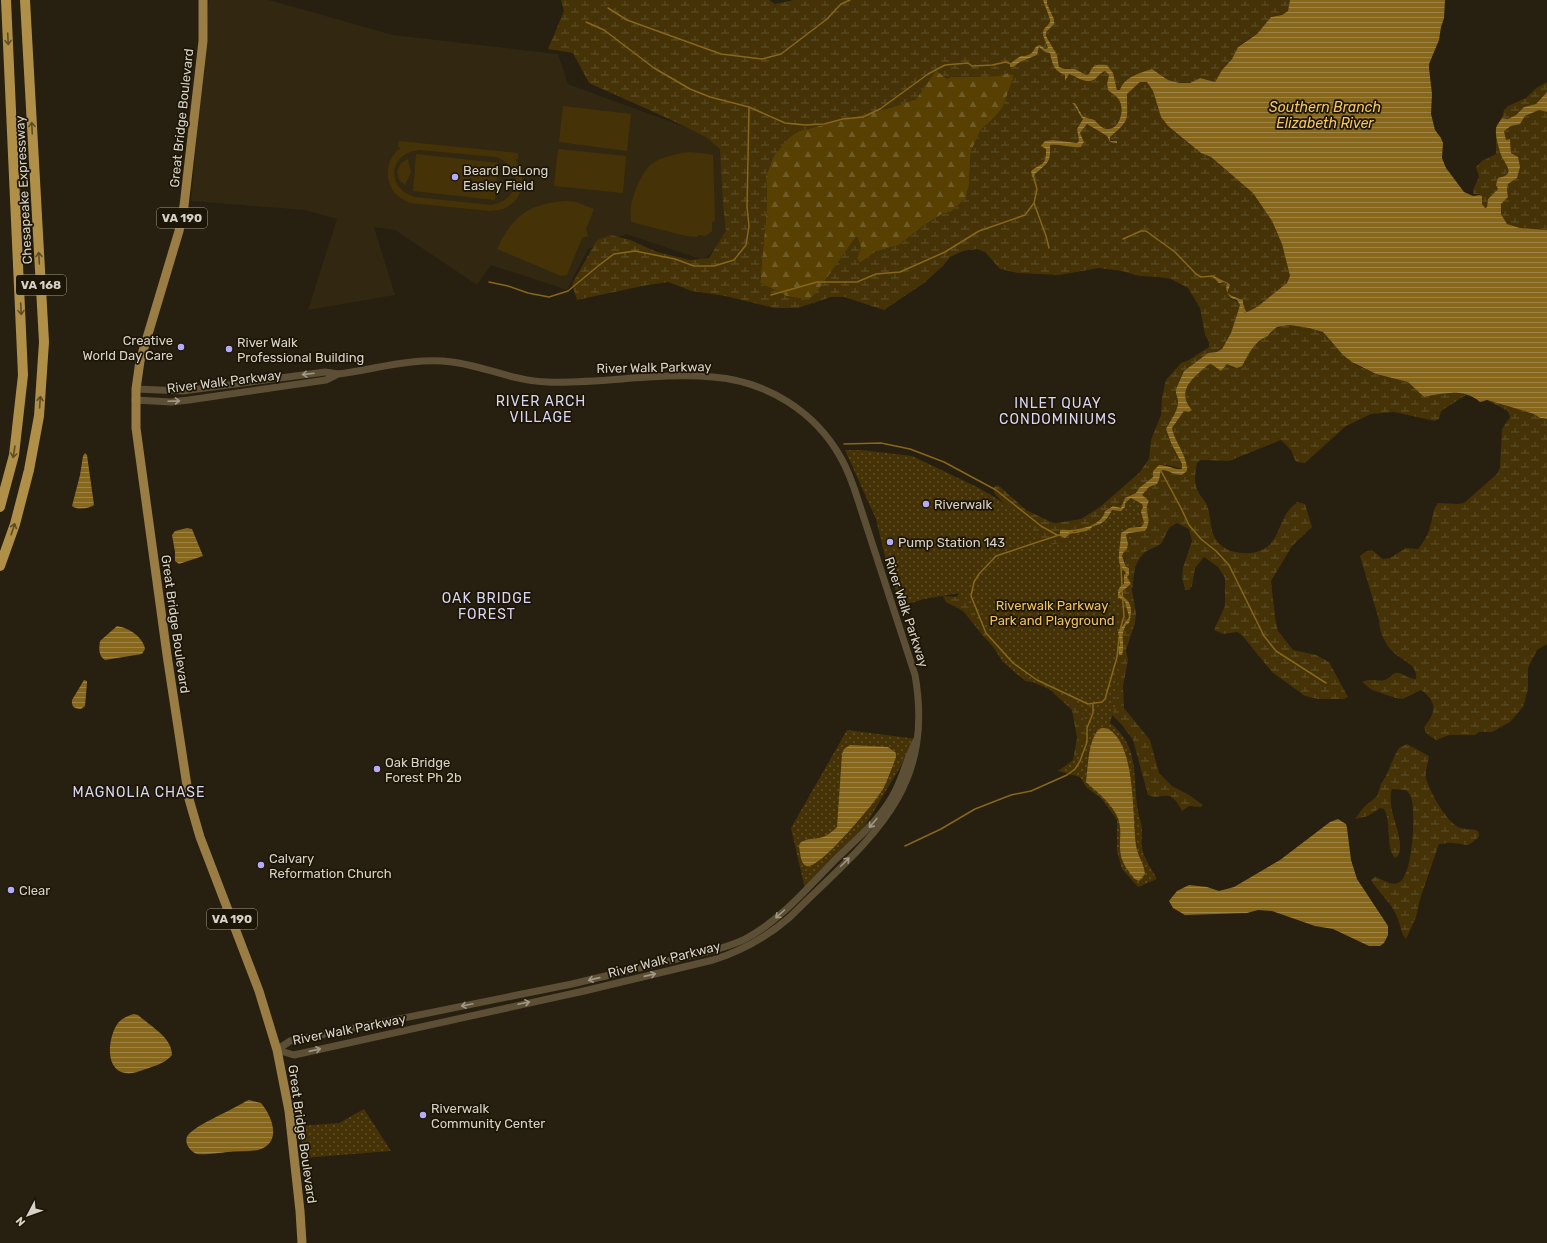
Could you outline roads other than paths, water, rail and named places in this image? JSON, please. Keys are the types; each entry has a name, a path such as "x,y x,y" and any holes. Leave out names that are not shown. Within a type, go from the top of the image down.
{"highway":[{"name":"Chesapeake Expressway","path":"0,507 14,455 23,375 6,0"},
{"name":"Chesapeake Expressway","path":"0,566 15,524 29,470 39,416 44,342 25,0"}],"main road":[{"name":"Great Bridge Boulevard","path":"203,0 204,36 184,206 145,342 136,389 136,428 183,767 189,799 200,837 259,990 277,1050 289,1111 302,1243"}],"street":[{"name":"River Walk Parkway","path":"136,389 183,391 325,372 338,374 418,362 442,361 464,364 511,377 543,382 713,376 753,384 784,399 799,409 823,432 841,458 850,476 912,663 919,703 916,751 906,784 895,805 878,828 778,928 743,949 713,960 294,1055 277,1050"},
{"name":"River Walk Parkway","path":"135,400 162,402 189,400 326,380 338,374"},
{"name":"River Walk Parkway","path":"277,1050 290,1041 572,984 711,951 737,943 757,932 780,915 868,828 892,797 900,783 911,749 917,739"}],"water":[{"name":"Southern Branch Elizabeth River","path":"1043,0 1047,0 1047,4 1054,19 1054,24 1046,32 1046,36 1057,55 1059,67 1065,69 1075,69 1086,75 1089,74 1092,68 1096,65 1107,65 1113,73 1117,90 1120,90 1129,79 1152,69 1168,80 1179,83 1190,83 1200,78 1215,82 1222,70 1232,59 1238,47 1257,34 1271,17 1282,15 1288,11 1290,0 1445,0 1444,18 1439,40 1429,64 1432,94 1431,114 1435,130 1443,143 1442,158 1446,168 1464,192 1473,196 1482,196 1482,204 1485,208 1487,207 1488,199 1498,189 1496,185 1498,178 1504,177 1508,172 1507,165 1501,155 1497,142 1497,125 1502,118 1508,119 1516,115 1524,107 1536,104 1547,92 1547,112 1539,110 1525,116 1520,124 1511,126 1504,131 1506,140 1510,139 1511,153 1518,157 1520,167 1517,178 1508,184 1508,197 1501,204 1501,214 1507,224 1520,228 1547,230 1547,419 1487,400 1480,402 1460,393 1446,393 1424,397 1408,382 1376,374 1352,362 1343,355 1323,332 1309,328 1290,325 1277,327 1268,336 1263,338 1255,345 1242,366 1238,368 1227,364 1221,371 1211,364 1208,365 1197,374 1188,385 1185,397 1192,410 1189,412 1184,411 1172,428 1186,460 1187,471 1182,475 1161,470 1157,484 1149,487 1142,495 1149,501 1147,506 1148,524 1145,531 1129,533 1126,535 1128,544 1127,549 1122,556 1126,567 1129,568 1129,575 1127,577 1131,584 1120,593 1129,602 1131,611 1129,623 1126,625 1123,633 1122,655 1119,655 1118,648 1120,645 1118,632 1129,617 1125,602 1118,597 1119,589 1124,584 1124,575 1126,573 1119,562 1121,533 1129,528 1141,527 1144,523 1141,512 1143,507 1142,504 1131,498 1125,503 1125,507 1121,511 1112,510 1102,523 1093,526 1084,532 1074,531 1065,538 1060,536 1060,530 1086,527 1100,520 1105,511 1113,506 1121,508 1125,498 1136,493 1139,488 1153,477 1153,471 1159,465 1182,469 1182,464 1171,443 1166,429 1177,409 1178,402 1176,389 1184,371 1208,353 1217,352 1222,349 1231,333 1240,305 1237,300 1229,296 1228,293 1243,300 1243,308 1247,312 1257,307 1287,283 1290,276 1282,244 1272,221 1253,193 1211,157 1201,153 1168,126 1161,117 1153,91 1147,82 1140,82 1127,94 1127,115 1125,123 1110,137 1110,141 1117,141 1117,143 1110,142 1107,136 1087,124 1080,133 1084,142 1081,147 1050,145 1048,162 1035,174 1034,177 1032,177 1031,171 1043,163 1045,159 1046,149 1041,146 1045,141 1053,140 1077,143 1079,141 1077,129 1083,119 1072,103 1075,103 1084,117 1094,120 1105,129 1111,128 1118,123 1121,113 1121,104 1119,100 1108,90 1107,84 1109,75 1105,71 1092,81 1085,81 1069,74 1065,81 1065,75 1054,67 1050,53 1045,52 1039,47 1037,55 1020,62 1013,67 1010,67 1010,64 1014,61 1021,56 1026,56 1032,53 1036,47 1040,45 1045,49 1048,48 1043,36 1043,31 1050,21"},
{"path":"1211,275 1228,283 1230,285 1227,292 1227,283 1219,283"},
{"path":"85,453 87,455 94,505 80,508 72,506 83,456"},
{"path":"187,528 192,529 203,556 179,564 175,561 172,535 175,531"},
{"path":"117,626 131,631 138,637 145,649 142,654 105,660 101,656 99,646 100,641"},
{"path":"84,680 87,681 85,706 81,709 77,709 73,706 72,700"},
{"path":"1101,728 1109,729 1118,739 1129,767 1136,845 1145,874 1139,881 1135,879 1124,865 1121,857 1120,828 1116,814 1106,801 1086,782 1091,745 1093,738"},
{"path":"850,745 888,747 896,753 896,757 883,789 870,807 834,847 812,865 806,866 801,857 799,846 800,843 806,840 823,837 837,827 842,754 844,749"},
{"path":"1338,819 1346,824 1351,860 1357,879 1388,926 1388,935 1384,943 1380,946 1369,946 1333,929 1315,926 1272,911 1258,910 1247,913 1185,915 1173,908 1169,901 1177,891 1189,885 1207,887 1219,891 1234,887 1280,860 1330,822"},
{"path":"134,1014 138,1015 160,1032 168,1043 172,1055 167,1060 159,1064 137,1072 125,1073 118,1070 113,1065 110,1043 118,1023 123,1018"},
{"path":"249,1100 261,1103 269,1115 273,1135 271,1142 266,1147 254,1151 204,1154 194,1153 190,1149 186,1141 188,1135 200,1126"}],"waterway":[{"path":"608,8 627,20 721,54 762,59 781,54 827,19 841,4 850,0"},
{"path":"586,22 604,30 654,68 690,89 710,97 749,107 785,123 805,125 824,124 843,119 863,117 880,109 928,74 945,65 968,63 972,66 992,65 1006,62 1011,64"},
{"path":"489,282 508,286 528,293 549,297 568,291 614,254 635,251 675,259 694,266 714,266 734,260 746,245 749,226 747,207 749,107"},
{"path":"1033,175 1037,189 1034,203 1049,248"},
{"path":"771,295 817,282 857,282 876,274 900,272 945,252 979,231 1025,215 1034,203"},
{"path":"1123,239 1141,231 1146,231 1175,252 1196,274 1201,277 1214,276"},
{"path":"1243,305 1245,313"},
{"path":"844,444 881,443 910,449 944,462 996,490 1041,526 1057,535"},
{"path":"1160,469 1189,525 1201,539 1216,551 1229,565 1264,636 1276,651 1326,683"},
{"path":"1146,509 1148,521"},
{"path":"1069,533 1079,532"},
{"path":"1062,534 996,556 979,574 974,582 971,596 986,633 1013,663 1037,680 1088,704 1102,702 1105,699 1117,657 1119,638"},
{"path":"1121,566 1122,587"},
{"path":"1120,630 1124,616 1122,590"},
{"path":"905,846 941,829 975,809 1011,795 1031,791 1067,775 1075,769 1080,761 1087,742 1087,728 1093,713 1093,704"}],"place":[{"name":"Beard DeLong Easley Field","path":"455,177"},
{"name":"Creative World Day Care","path":"181,347"},
{"name":"River Walk Professional Building","path":"229,349"},
{"name":"Riverwalk","path":"926,504"},
{"name":"Pump Station 143","path":"890,542"},
{"name":"Oak Bridge Forest Ph 2b","path":"377,769"},
{"name":"Calvary Reformation Church","path":"261,865"},
{"name":"Clear","path":"11,890"},
{"name":"Riverwalk Community Center","path":"423,1115"}],"district":[{"name":"RIVER ARCH VILLAGE","path":"541,410"},
{"name":"INLET QUAY CONDOMINIUMS","path":"1058,412"},
{"name":"OAK BRIDGE FOREST","path":"487,606"},
{"name":"MAGNOLIA CHASE","path":"139,792"}],"park label":[{"name":"Riverwalk Parkway Park and Playground","path":"1052,612"}]}
